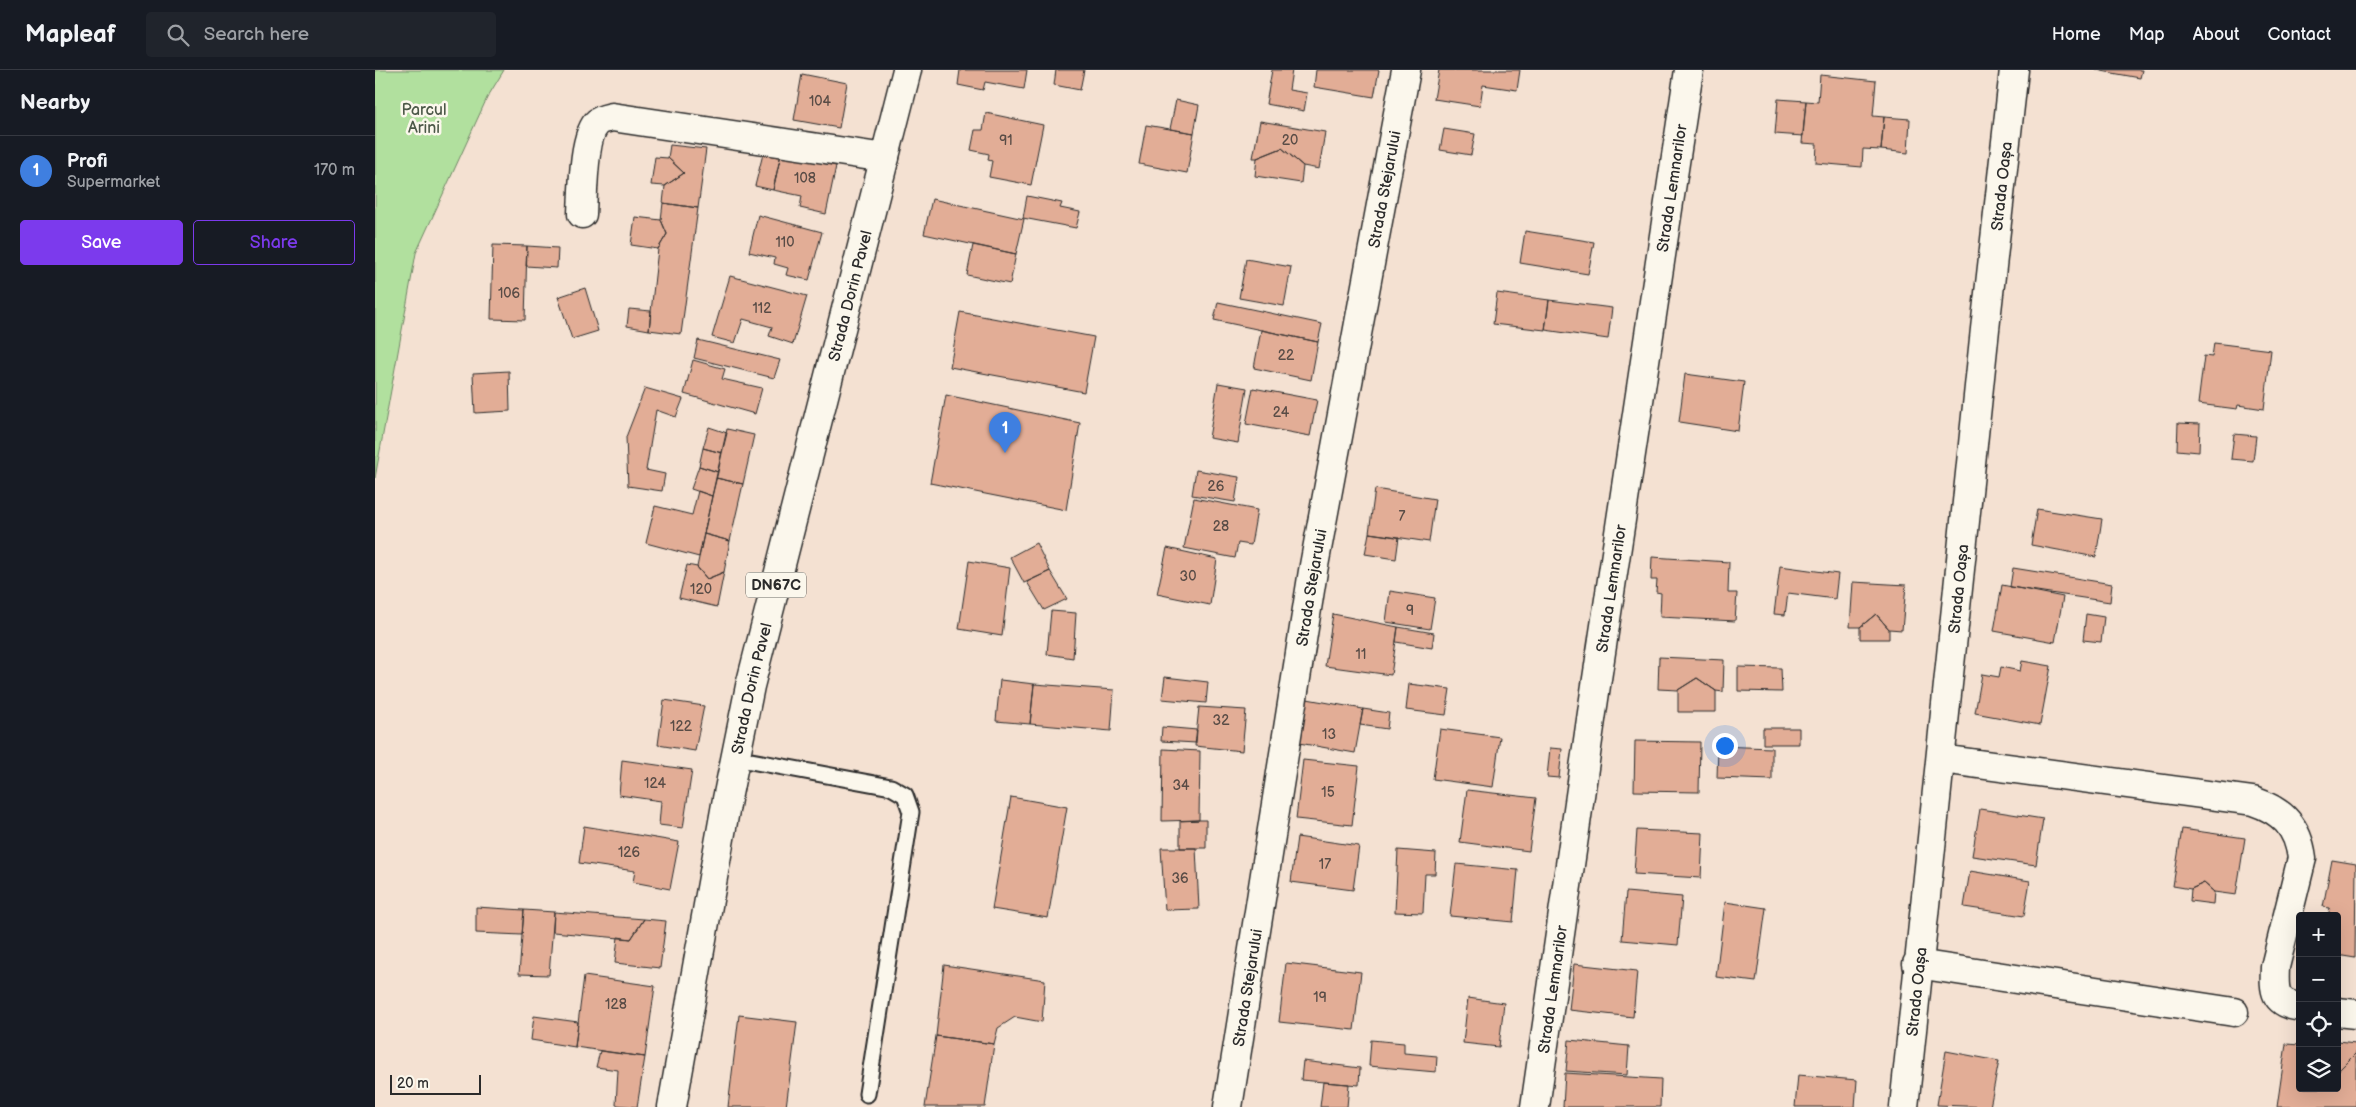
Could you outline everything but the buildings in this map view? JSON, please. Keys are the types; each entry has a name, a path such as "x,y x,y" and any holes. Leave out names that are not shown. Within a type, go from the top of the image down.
{"street":[{"name":"Strada Dorin Pavel","path":"672,1107 735,758 750,686 907,70"},
{"name":"Strada Stejarului","path":"1228,1107 1313,571 1406,70"},
{"name":"Strada Lemnarilor","path":"1535,1107 1689,70"},
{"name":"Strada Oașa","path":"1904,1107 1917,964 1941,759 2014,70"},
{"path":"582,214 588,145 593,129 598,122 613,117 885,158"},
{"path":"1941,759 2253,801 2272,807 2287,822 2299,841 2302,858 2275,968 2275,993 2283,1002 2296,1006"},
{"path":"1917,964 2234,1012"},
{"path":"2341,1012 2356,1014"}],"lane":[{"path":"735,758 891,787 905,795 911,812 867,1094"}],"green space":[{"name":"Parcul Arini","path":"375,70 504,70 487,98 416,253 375,478"}],"place":[{"name":"Profi","path":"1005,453"}]}
